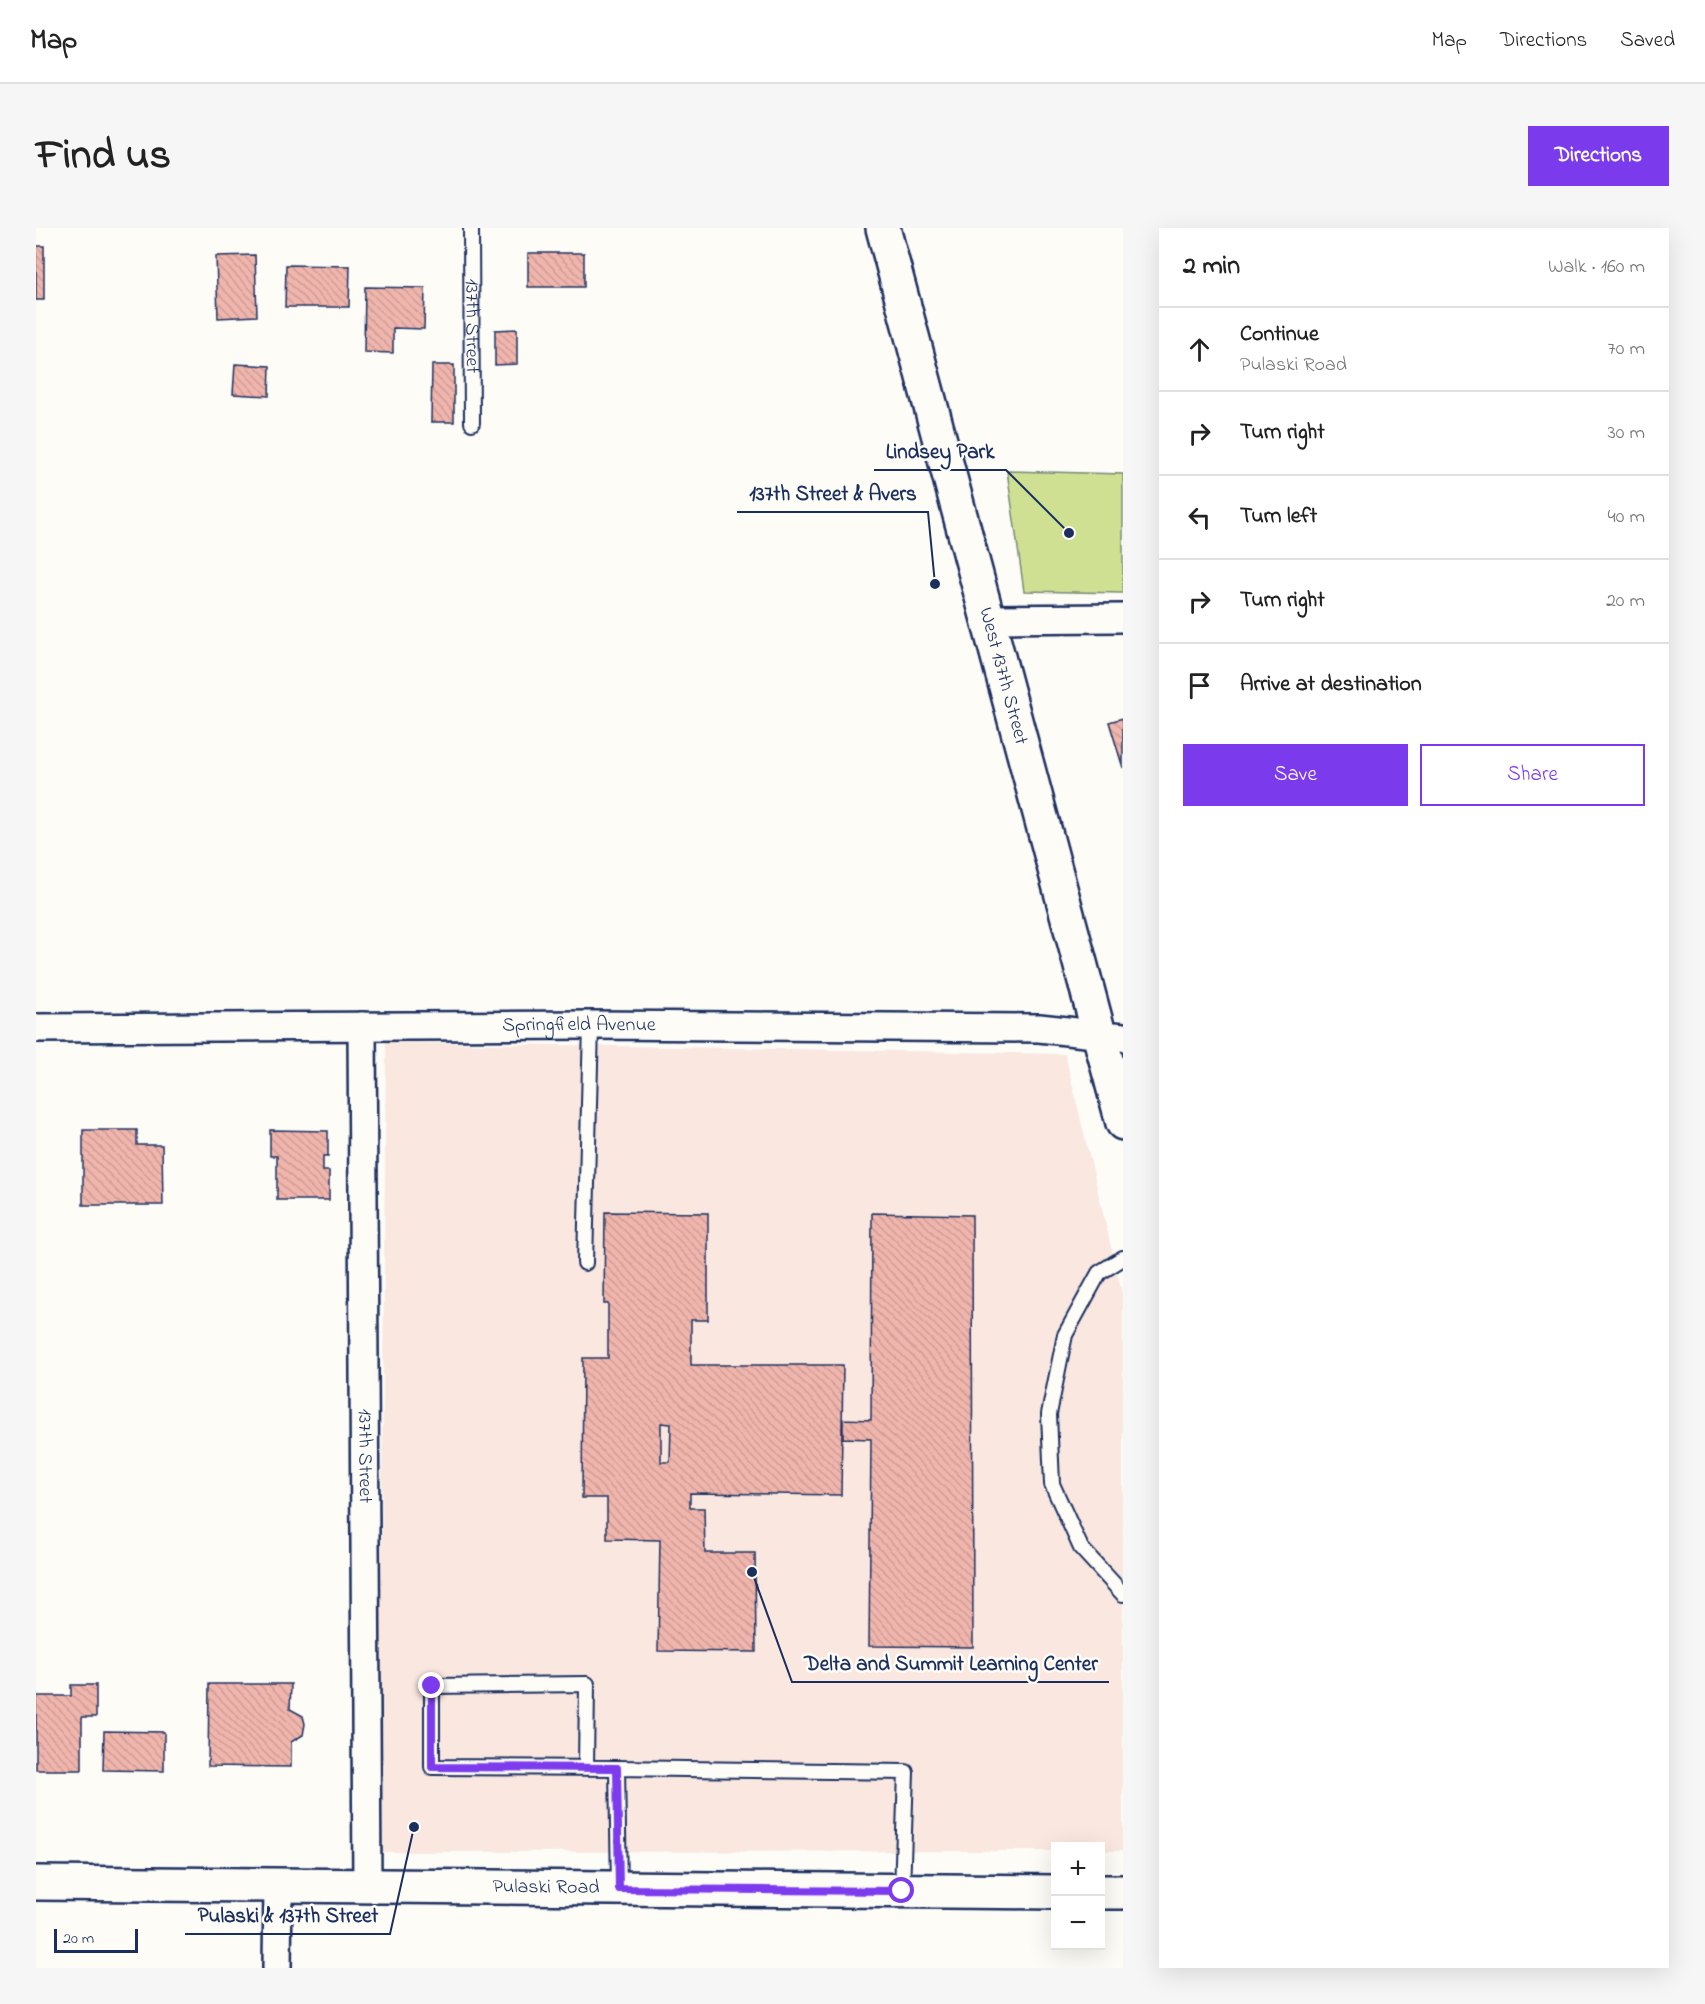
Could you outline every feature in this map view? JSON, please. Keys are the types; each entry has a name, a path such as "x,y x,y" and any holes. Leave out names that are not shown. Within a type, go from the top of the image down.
{"main road":[{"name":"West 137th Street","path":"883,228 989,619 1111,1035 1123,1123"},
{"name":"Pulaski Road","path":"36,1883 1051,1892"},
{"path":"1105,1892 1123,1892"}],"street":[{"path":"989,619 1123,618"},
{"name":"Springfield Avenue","path":"36,1028 591,1025 1040,1028 1111,1035"},
{"name":"137th Street","path":"362,1026 367,1887"},
{"path":"277,1968 278,1886"}],"lane":[{"name":"137th Street","path":"471,228 471,423"},
{"path":"585,1263 591,1025"},
{"path":"1123,1258 1099,1273 1065,1335 1049,1414 1052,1484 1081,1548 1123,1594"},
{"path":"586,1768 587,1684 432,1686 432,1767 906,1772 902,1891"},
{"path":"617,1768 619,1889"}],"shaded area":[{"path":"386,1042 1065,1054 1123,1297 1123,1851 1105,1851 1105,1842 1051,1842 1051,1851 379,1852"}],"green space":[{"path":"1007,471 1123,474 1123,593 1024,591"}],"building":[{"path":"36,246 44,246 44,300 36,300"},
{"path":"528,253 584,253 584,287 528,287"},
{"path":"255,255 257,316 218,318 216,256"},
{"path":"286,265 350,266 349,307 285,307"},
{"path":"365,287 425,288 424,329 393,328 393,353 364,352"},
{"path":"517,329 517,364 495,365 495,330"},
{"path":"235,364 270,366 269,396 233,394"},
{"path":"432,365 454,365 454,422 431,422"},
{"path":"1123,718 1123,768 1109,722"},
{"path":"83,1130 137,1130 137,1145 162,1145 163,1205 83,1205"},
{"path":"270,1130 328,1131 328,1156 323,1156 323,1171 329,1171 329,1200 277,1200 277,1156 270,1156"},
{"path":"605,1212 708,1213 708,1320 691,1320 691,1365 843,1365 841,1495 690,1493 690,1508 704,1508 705,1553 755,1553 756,1652 658,1651 660,1540 607,1539 607,1498 582,1498 583,1358 608,1358 608,1304 604,1304","holes":["661,1423 671,1424 670,1462 661,1462"]},
{"path":"872,1213 972,1215 973,1647 869,1646 871,1439 843,1438 843,1419 871,1420"},
{"path":"209,1684 291,1684 290,1709 303,1716 305,1724 303,1735 291,1742 291,1767 208,1766"},
{"path":"71,1685 96,1685 96,1717 82,1717 82,1770 36,1770 36,1696 71,1696"},
{"path":"104,1731 164,1732 164,1771 103,1770"}],"place":[{"name":"Lindsey Park","path":"1069,533"},
{"name":"137th Street & Avers","path":"935,584"},
{"name":"Delta and Summit Learning Center","path":"752,1572"},
{"name":"Pulaski & 137th Street","path":"414,1827"}],"route":[{"path":"432,1686 432,1767 617,1768 619,1889 902,1891"}]}
